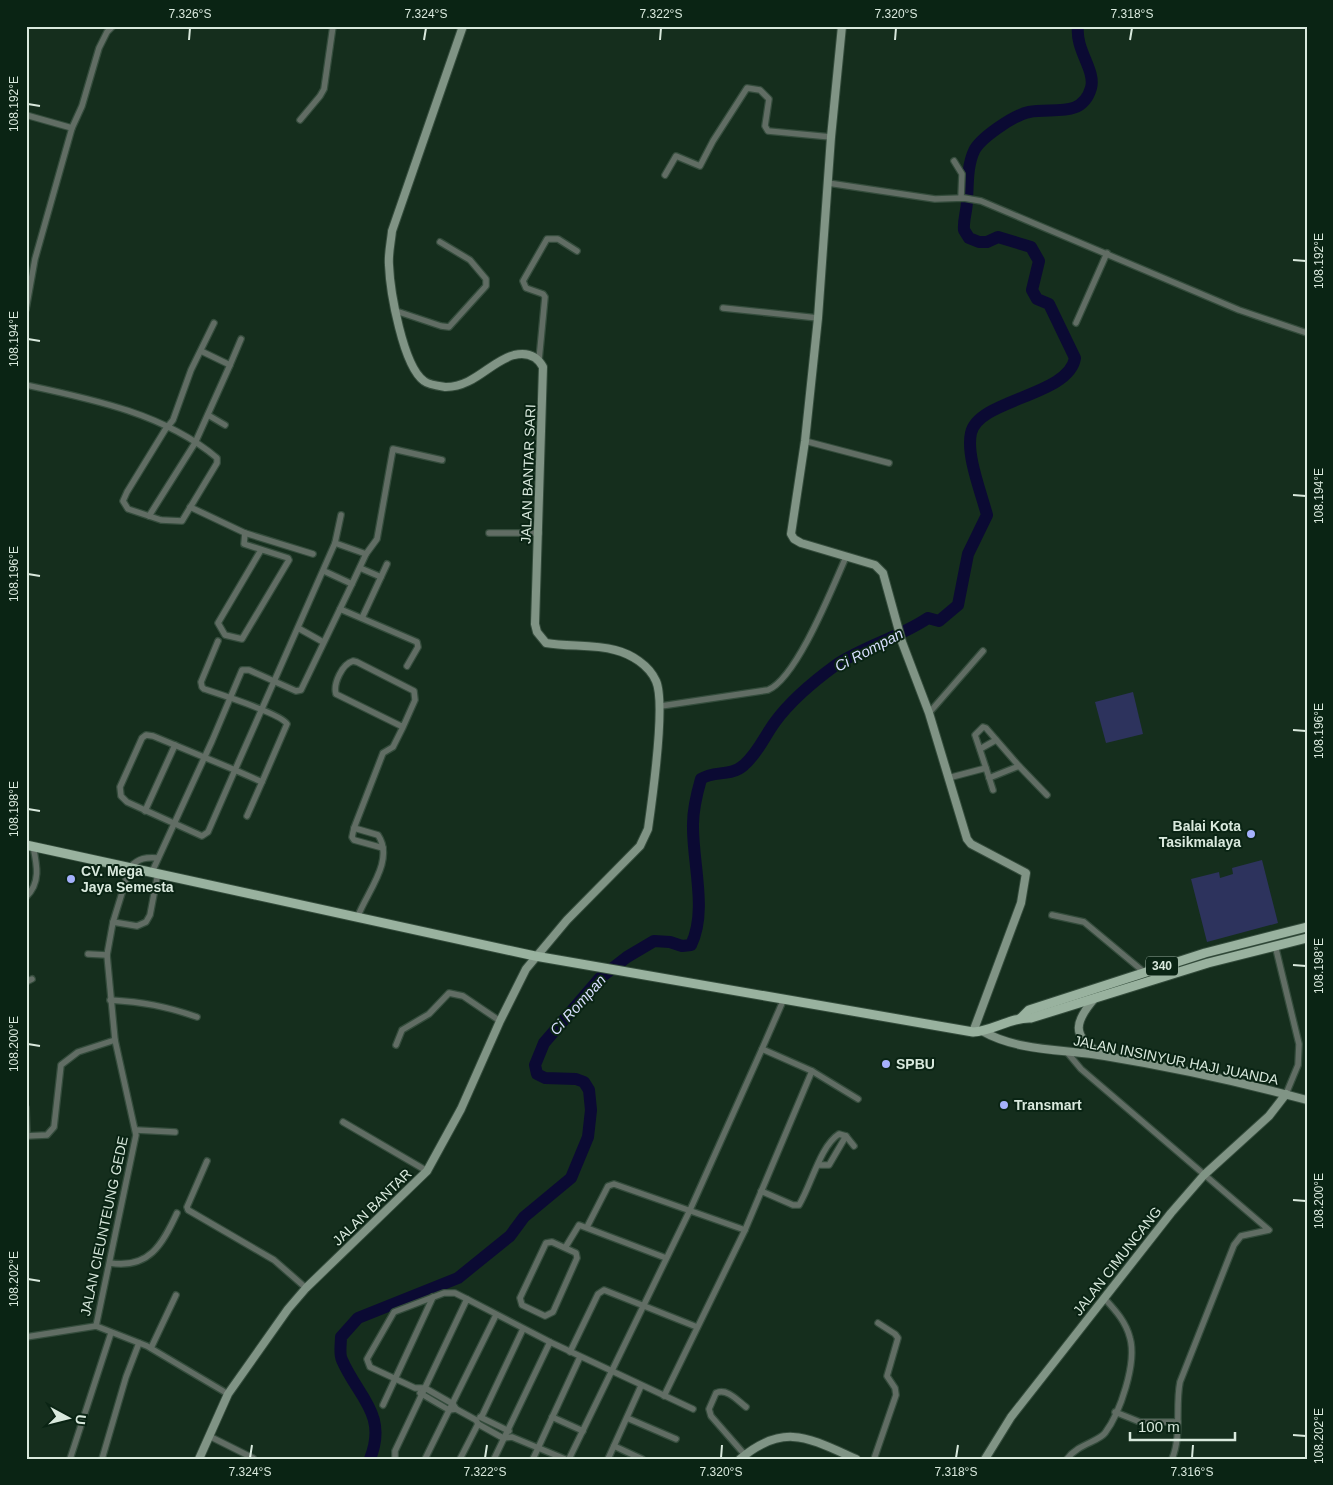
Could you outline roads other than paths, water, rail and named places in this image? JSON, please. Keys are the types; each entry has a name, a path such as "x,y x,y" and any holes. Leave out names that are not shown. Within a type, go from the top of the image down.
{"main road":[{"path":"30,845 535,956 783,1001 973,1032 982,1032 1021,1018"},
{"name":"340","path":"1021,1018 1029,1010 1144,972 1205,953 1307,927"},
{"name":"340","path":"1021,1018 1031,1018 1208,963 1307,938"},
{"path":"1205,953 1208,963"}],"street":[{"path":"26,309 35,259 72,128 82,106 99,48 107,32 113,26"},
{"path":"300,120 324,89 333,26"},
{"path":"463,26 392,231 389,264 396,311 405,351 417,374 430,384 446,387 458,385 488,371 511,356 528,354 539,360 546,297 543,294 526,288 523,281 547,239 558,239 577,251"},
{"path":"842,26 831,137 818,318 805,441 791,534 794,539 801,542 875,565 883,573 902,642 928,713 969,842 1025,872 1026,876 1021,903 973,1032"},
{"path":"665,175 676,156 700,166 724,123 745,90 749,88 760,90 769,99 765,126 768,131 831,137"},
{"path":"27,115 72,128"},
{"path":"954,161 962,174 962,198"},
{"path":"828,183 935,199 971,199 1107,253 1239,310 1307,333"},
{"path":"396,311 441,326 449,326 486,286 486,279 470,260 440,242"},
{"path":"1076,323 1107,253"},
{"path":"723,308 818,318"},
{"path":"26,385 90,399 167,427 218,458 217,463 182,521 174,519 168,521 128,509 123,501 127,492 167,427 177,412 189,374 214,323"},
{"path":"149,516 195,443 241,339"},
{"path":"201,351 230,365"},
{"name":"JALAN BANTAR SARI","path":"535,956 644,839 650,817 661,706 656,681 648,669 633,657 614,649 546,643 541,638 535,624 543,367 539,360"},
{"path":"208,414 225,425"},
{"path":"805,441 888,463"},
{"path":"112,922 137,926 146,922 150,915 158,858 242,670 249,670 296,691 301,690 366,554 378,536 393,449 442,460"},
{"path":"190,508 245,533 313,554"},
{"path":"262,782 235,770 204,757 149,735 142,738 120,791 124,800 145,811 205,835 235,770 272,681 324,571 335,543 341,515"},
{"path":"245,533 244,544 288,558 288,564 242,639 225,635 218,627 218,623 261,550"},
{"path":"488,533 539,533"},
{"path":"335,543 366,554"},
{"path":"661,706 768,690 775,686 787,672 805,643 846,557"},
{"path":"362,618 387,564"},
{"path":"360,568 381,576"},
{"path":"324,571 352,584"},
{"path":"340,609 417,642 418,647 407,666"},
{"path":"298,628 323,642"},
{"path":"218,641 201,685 204,689 282,718 287,724 247,816"},
{"path":"928,713 983,651"},
{"path":"383,848 354,840 352,837 383,753 392,747 403,727 415,700 414,691 357,662 353,661 346,664 335,686 336,694 403,727"},
{"path":"993,790 975,734 982,728 986,728 1047,795"},
{"path":"980,749 996,740"},
{"path":"145,811 174,745"},
{"path":"989,778 1019,766"},
{"path":"948,778 986,768"},
{"path":"354,828 378,835 383,848 382,868 364,898 358,916"},
{"path":"26,897 32,891 36,881 37,868 30,845"},
{"path":"130,868 143,858 158,858"},
{"name":"JALAN CIEUNTEUNG GEDE","path":"130,868 112,922 107,955 115,1040 136,1130 135,1149 96,1326 151,1348 228,1394"},
{"path":"1052,915 1084,922 1144,972"},
{"path":"1275,945 1299,1044 1298,1065 1286,1094"},
{"path":"88,954 107,955"},
{"name":"JALAN BANTAR","path":"199,1459 228,1394 288,1309 306,1288 427,1171 461,1109 500,1021 535,956"},
{"path":"396,1045 402,1030 429,1014 450,993 469,1000 500,1021"},
{"path":"1095,998 1081,1014 1078,1024 1082,1037 1090,1048 1105,1056"},
{"path":"110,1000 138,1001 163,1005 197,1017"},
{"path":"570,1459 690,1210 783,1001"},
{"name":"JALAN INSINYUR HAJI JUANDA","path":"982,1032 1005,1042 1105,1056 1307,1100"},
{"path":"26,1108 26,1136 43,1136 51,1132 54,1127 60,1069 66,1061 78,1052 115,1040"},
{"path":"762,1049 812,1071 858,1100"},
{"path":"1066,1051 1081,1069 1269,1230 1241,1236 1234,1245 1180,1382 1177,1439 1172,1459"},
{"path":"664,1396 745,1230 812,1071"},
{"name":"JALAN CIMUNCANG","path":"985,1459 1011,1417 1171,1212 1204,1175 1269,1116 1286,1094"},
{"path":"343,1122 427,1171"},
{"path":"136,1130 175,1132"},
{"path":"761,1191 793,1205 799,1205 818,1165 835,1136 839,1134 846,1136 854,1146"},
{"path":"818,1165 829,1165 846,1136"},
{"path":"207,1161 191,1194 187,1207 188,1210 274,1260 306,1288"},
{"path":"587,1227 611,1184 745,1230"},
{"path":"110,1263 128,1266 144,1260 160,1243 177,1213"},
{"path":"565,1248 577,1226 587,1227 666,1258"},
{"path":"552,1242 565,1248 576,1253 577,1258 553,1312 545,1316 522,1305 520,1298 546,1243 552,1242"},
{"path":"570,1352 598,1294 604,1290 696,1327"},
{"path":"565,1459 512,1438 503,1438 479,1420 426,1388 415,1388 369,1366 368,1359 394,1312 450,1292 580,1357 693,1409"},
{"path":"151,1348 176,1295"},
{"path":"383,1405 433,1298"},
{"path":"395,1456 467,1299"},
{"path":"1066,1459 1076,1448 1102,1436 1115,1412 1127,1381 1131,1347 1124,1323 1105,1299"},
{"path":"425,1459 449,1410 454,1406 496,1315"},
{"path":"874,1459 896,1395 895,1388 886,1376 898,1338 895,1334 878,1324"},
{"path":"26,1337 96,1326"},
{"path":"460,1459 523,1329"},
{"path":"70,1459 111,1333"},
{"path":"494,1459 550,1342"},
{"path":"102,1459 126,1377 139,1343"},
{"path":"532,1459 580,1357"},
{"path":"608,1459 642,1386"},
{"path":"415,1388 422,1396 449,1410"},
{"path":"746,1407 730,1394 722,1391 716,1393 708,1409 711,1416 742,1457 771,1438 780,1436 812,1441 856,1459"},
{"path":"1115,1412 1140,1422 1178,1422"},
{"path":"552,1417 583,1431"},
{"path":"627,1418 676,1439"},
{"path":"479,1420 508,1429 512,1438"},
{"path":"209,1436 254,1458"},
{"path":"614,1446 642,1459"}],"waterway":[{"name":"Ci Rompan","path":"370,1459 375,1443 373,1418 369,1406 341,1358 341,1337 358,1318 458,1278 510,1236 524,1217 571,1178 588,1137 591,1110 589,1090 584,1082 576,1079 545,1078 537,1074 535,1065 544,1043 600,978 627,957 654,941 670,942 682,946 691,945 696,932 699,902 693,824 694,807 701,779 706,776 734,771 744,765 788,706 811,684 836,665 859,652 906,631 928,618 939,621 958,605 968,554 987,515 972,463 971,433 977,422 989,412 1057,381 1069,371 1075,358 1049,304 1037,299 1032,290 1039,261 1031,247 998,237 987,242 979,242 969,238 964,230 970,163 977,146 998,128 1015,118 1029,112 1073,108 1087,98 1092,81 1079,43 1078,26"}],"place":[{"name":"Balai Kota Tasikmalaya","path":"1251,834"},
{"name":"CV. Mega Jaya Semesta","path":"71,879"},
{"name":"SPBU","path":"886,1064"},
{"name":"Transmart","path":"1004,1105"}]}
